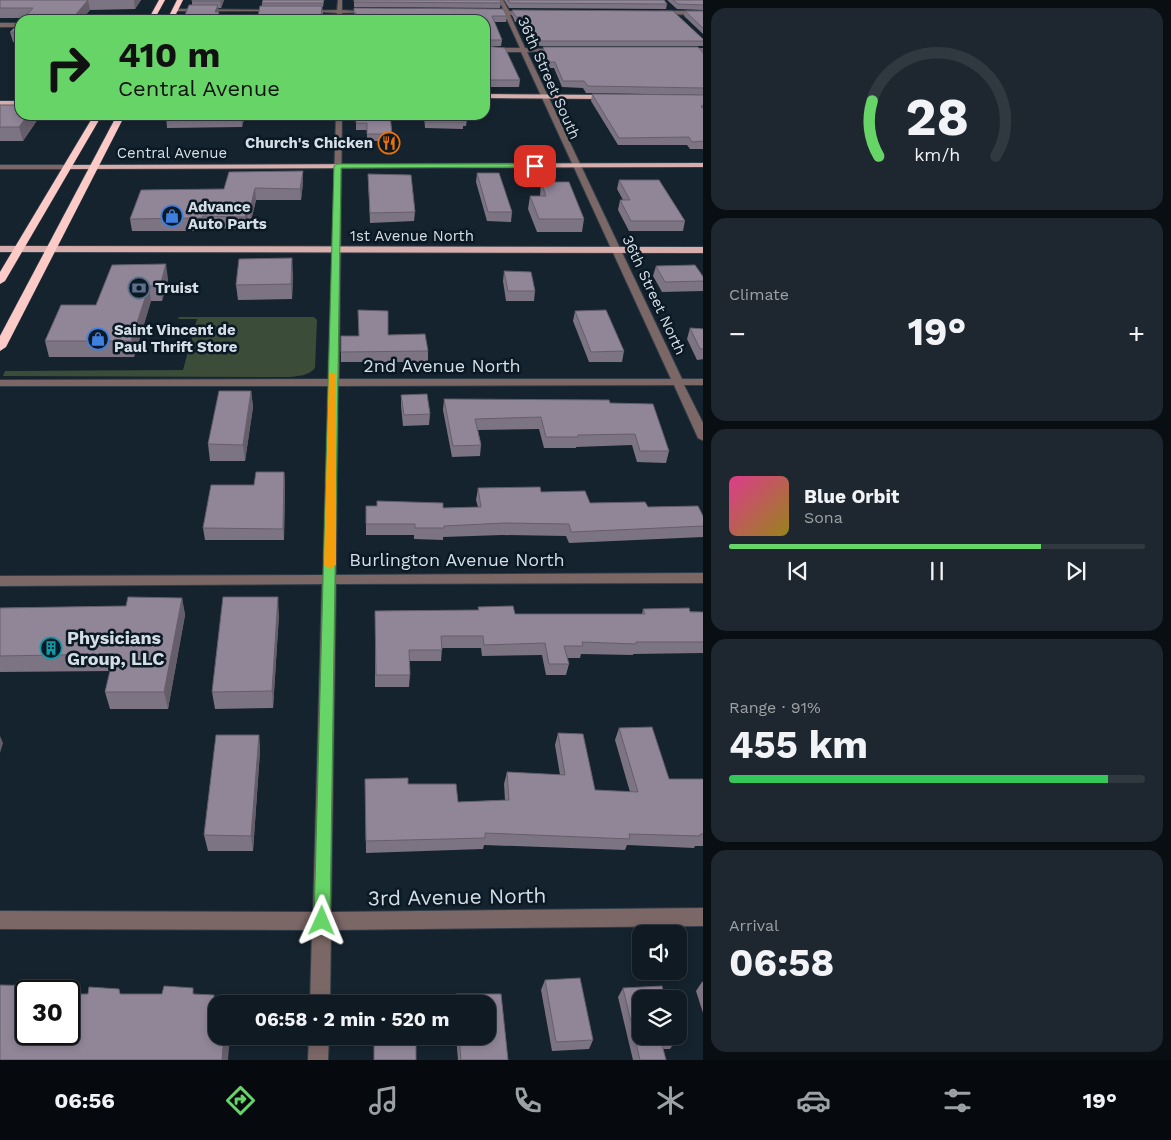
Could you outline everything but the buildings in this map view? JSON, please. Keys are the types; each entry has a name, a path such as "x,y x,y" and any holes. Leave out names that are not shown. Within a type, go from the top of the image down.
{"highway":[{"path":"154,15 162,0"},
{"path":"169,0 170,15"},
{"path":"169,9 180,0"},
{"path":"0,281 95,120"},
{"path":"0,347 118,120"}],"main road":[{"path":"490,96 616,97"},
{"path":"0,103 15,103"},
{"name":"Central Avenue","path":"68,167 703,165"},
{"name":"1st Avenue North","path":"0,249 703,250"}],"street":[{"path":"340,0 340,15"},
{"name":"36th Street South","path":"501,0 574,165"},
{"path":"668,6 679,18"},
{"path":"169,9 282,11"},
{"path":"301,11 379,12"},
{"path":"654,13 703,12"},
{"path":"487,13 536,13"},
{"path":"0,25 15,25"},
{"path":"490,50 571,50"},
{"path":"320,995 339,120"},
{"name":"36th Street North","path":"574,165 703,436"},
{"name":"Central Avenue","path":"0,166 68,167"},
{"name":"2nd Avenue North","path":"0,383 703,382"},
{"name":"Burlington Avenue North","path":"0,581 703,578"},
{"name":"3rd Avenue North","path":"0,920 322,921 703,917"},
{"path":"318,1060 319,1045"}],"green space":[{"path":"179,317 314,317 317,320 315,368 306,374 289,377 3,376 5,371 183,370 197,319 178,319"}],"slow traffic":[{"path":"330,565 332,374"}],"place":[{"name":"Church's Chicken","path":"389,143"},
{"name":"Advance Auto Parts","path":"172,216"},
{"name":"Truist","path":"139,288"},
{"name":"Saint Vincent de Paul Thrift Store","path":"98,339"},
{"name":"Physicians Group, LLC","path":"51,648"}],"route":[{"path":"322,921 337,166 535,166"}]}
